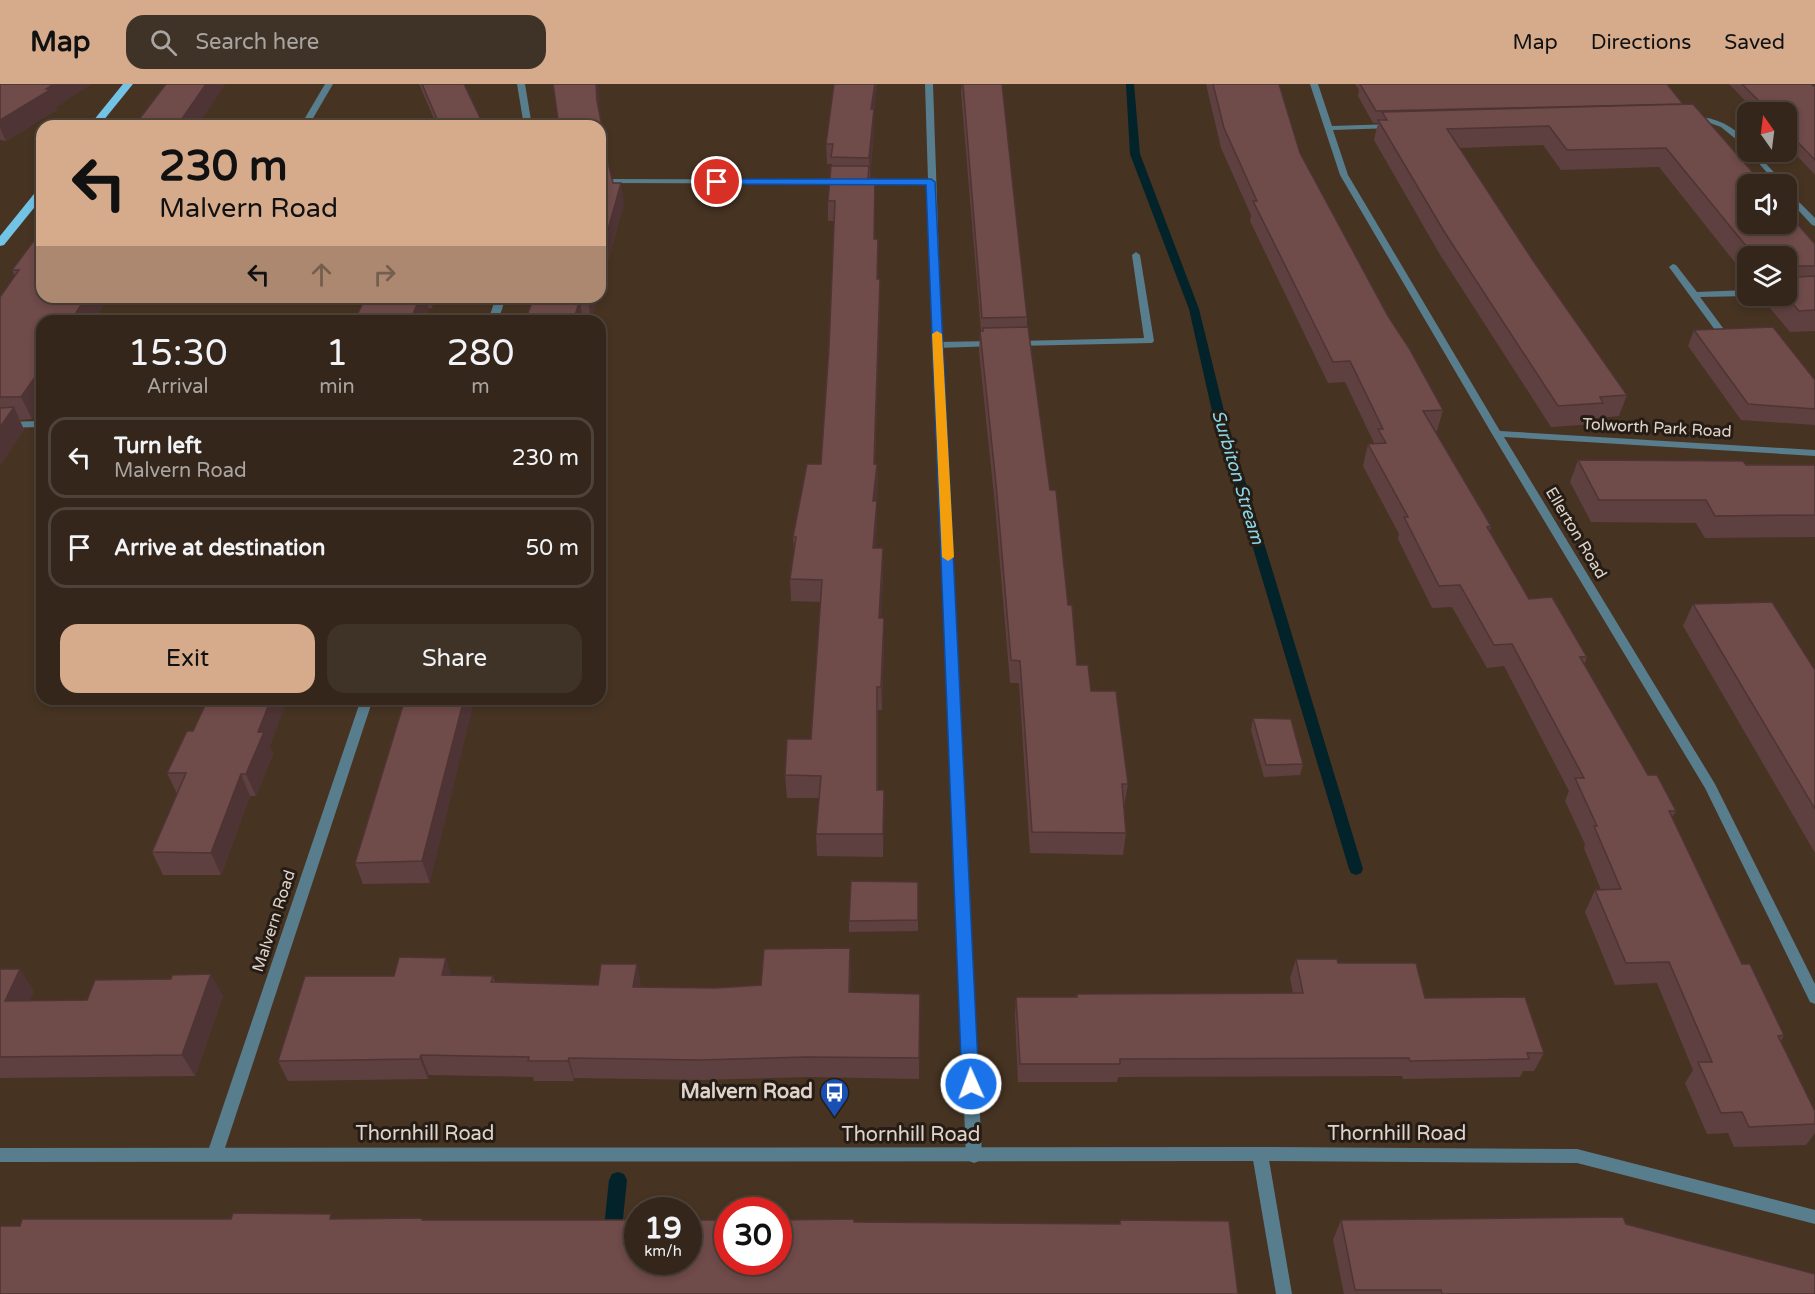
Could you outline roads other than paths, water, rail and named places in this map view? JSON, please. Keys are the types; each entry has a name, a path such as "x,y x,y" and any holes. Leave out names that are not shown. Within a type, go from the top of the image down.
{"main road":[{"path":"99,120 128,84"},
{"path":"0,243 36,198"}],"street":[{"path":"309,118 329,84"},
{"path":"521,84 527,120"},
{"path":"929,84 937,345 974,1156"},
{"name":"Ellerton Road","path":"1314,84 1344,175 1497,434 1711,787 1815,998"},
{"path":"1682,119 1712,120 1729,126 1737,135"},
{"path":"1328,128 1400,126"},
{"path":"1760,162 1772,174"},
{"path":"606,181 931,182"},
{"path":"1797,203 1815,223"},
{"path":"937,345 1149,341 1136,255"},
{"path":"1673,267 1718,328"},
{"path":"1694,295 1737,293"},
{"path":"0,425 36,424"},
{"name":"Tolworth Park Road","path":"1497,434 1815,453"},
{"name":"Malvern Road","path":"214,1154 365,705"},
{"path":"1260,1154 1284,1294"},
{"name":"Thornhill Road","path":"0,1155 1577,1156 1815,1217"}],"waterway":[{"name":"Surbiton Stream","path":"1130,84 1135,154 1194,309 1218,411 1356,869"},
{"name":"Surbiton Stream","path":"612,1238 618,1180"}],"place":[{"name":"Malvern Road","path":"834,1118"}]}
